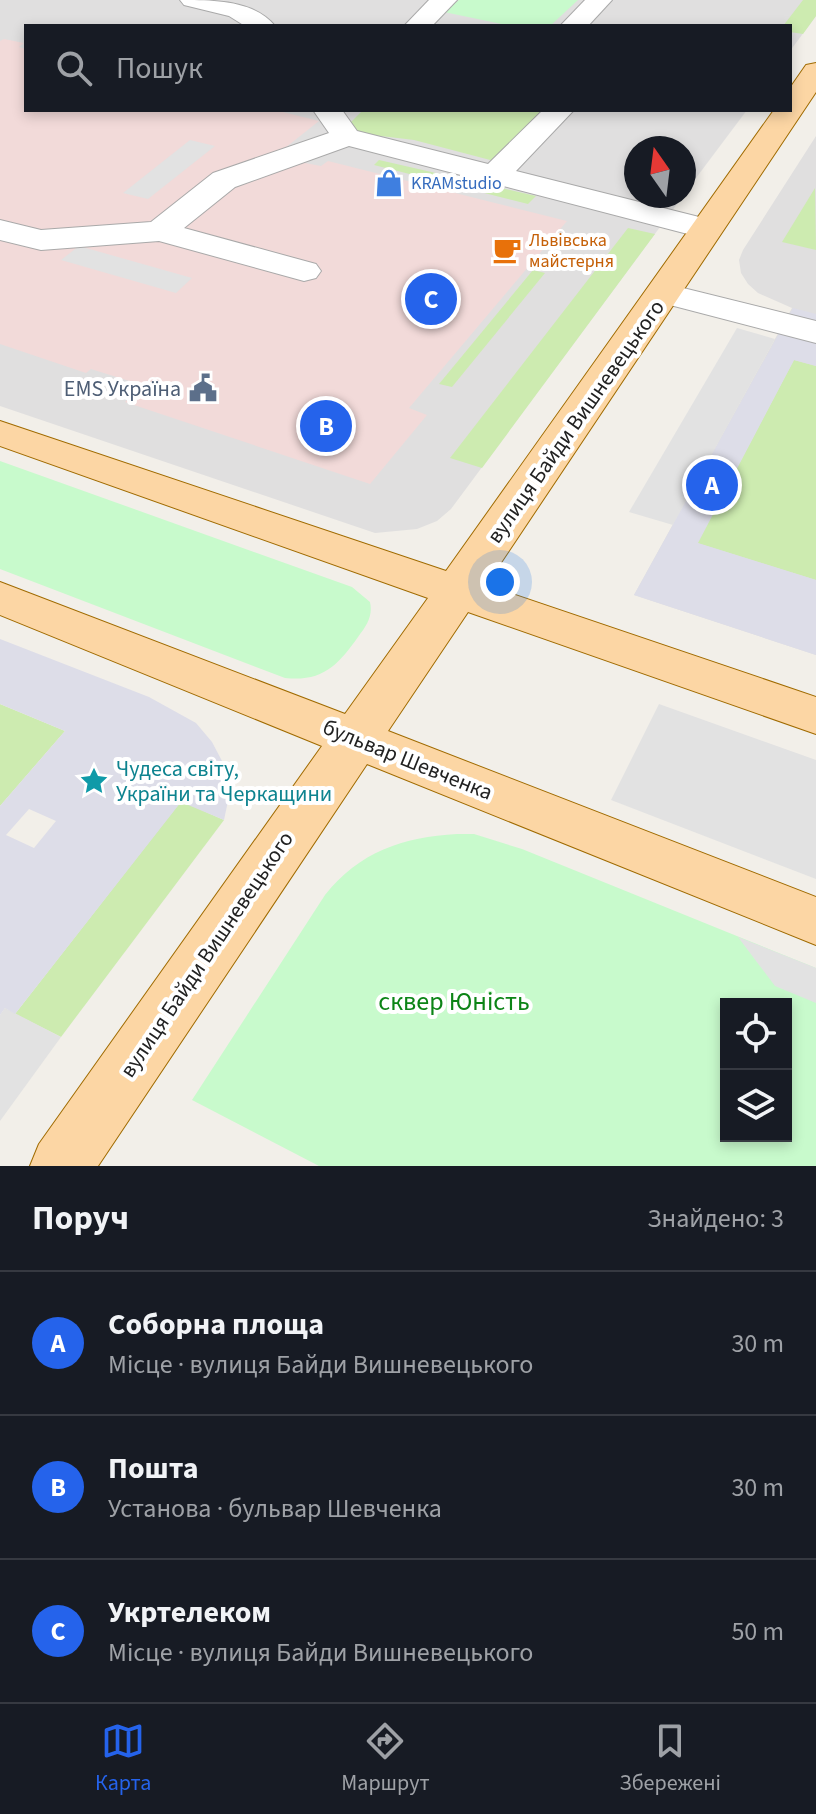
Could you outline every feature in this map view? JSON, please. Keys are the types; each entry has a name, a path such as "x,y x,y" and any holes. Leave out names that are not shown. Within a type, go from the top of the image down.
{"main road":[{"name":"вулиця Байди Вишневецького","path":"792,107 816,71"},
{"name":"вулиця Байди Вишневецького","path":"61,1166 789,112"},
{"path":"0,433 816,716"},
{"name":"бульвар Шевченка","path":"0,598 816,921"}],"lane":[{"path":"193,0 238,10 259,24"},
{"path":"419,24 444,0"},
{"path":"575,24 599,0"},
{"path":"495,174 558,112"},
{"path":"160,231 224,180 341,120 495,174 707,229"},
{"path":"0,230 41,240 160,231 304,271"},
{"path":"663,293 816,332"}],"shaded area":[{"path":"0,0 816,0 816,16 792,48 792,24 24,24 24,112 746,112 696,178 696,136 624,136 624,208 674,208 451,509 437,521 417,529 375,533 0,406"},
{"path":"0,41 24,43 19,47 24,48 24,112 283,112 319,121 285,148 305,163 321,166 328,161 567,221 409,408 427,415 370,484 125,402 142,385 91,369 86,373 0,344"},
{"path":"816,136 816,655 634,595 792,308 758,293 748,284 741,273 739,260"},
{"path":"190,140 215,146 148,199 123,193"},
{"path":"79,246 192,278 176,293 61,260"},
{"path":"793,308 816,314 816,366 794,360 698,543 816,580 816,655 634,595"},
{"path":"737,328 775,339 673,525 629,512"},
{"path":"0,639 149,697 196,723 212,742 222,761 228,801 224,820 181,802 15,1014 5,1008 0,1015 0,806 65,731 0,704","holes":["29,809 56,821 34,848 6,835"]},
{"path":"659,704 816,760 816,879 611,800"},
{"path":"738,937 816,968 816,1003 775,986"},
{"path":"5,1008 61,1037 0,1121 0,1015"}],"green space":[{"path":"459,0 578,0 552,24 501,24 444,12"},
{"path":"803,0 816,0 816,16 803,34 792,32 792,24 785,24"},
{"path":"361,112 545,112 494,161 414,140 356,133 349,124"},
{"path":"379,160 536,196 528,204 374,165"},
{"path":"815,188 816,250 782,242"},
{"path":"628,228 655,234 482,468 450,458"},
{"path":"533,270 545,273 452,387 439,384"},
{"path":"794,360 816,366 816,580 697,543"},
{"path":"0,461 352,587 370,602 368,620 344,656 328,670 310,677 285,678 0,569"},
{"path":"0,704 65,731 0,806"},
{"path":"181,801 224,820 61,1037 15,1014"},
{"name":"сквер Юність","path":"474,834 522,849 816,968 816,1166 319,1166 192,1100 325,895 338,880 367,858 400,843"}],"place":[{"name":"KRAMstudio","path":"389,183"},
{"name":"Львівська майстерня","path":"507,250"},
{"name":"Укртелеком","path":"431,299"},
{"name":"EMS Україна","path":"203,388"},
{"name":"Пошта","path":"326,426"},
{"name":"Соборна площа","path":"712,485"},
{"name":"Чудеса світу, України та Черкащини","path":"94,781"}]}
